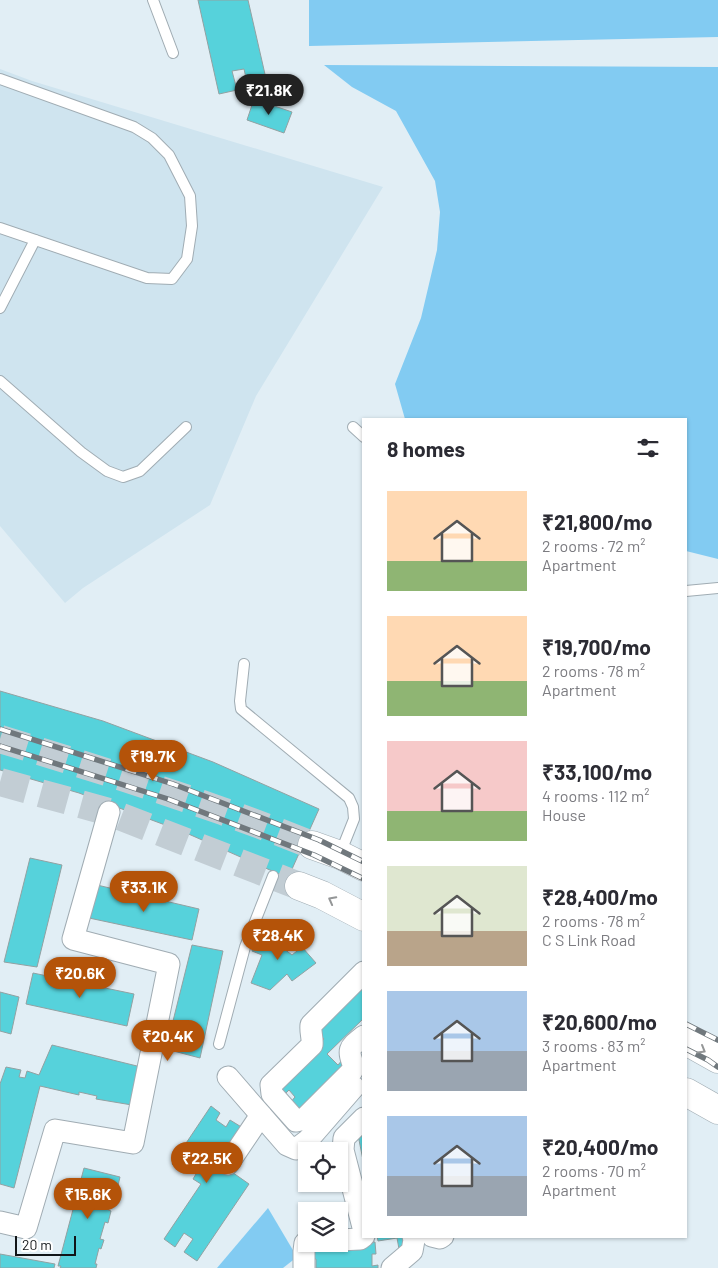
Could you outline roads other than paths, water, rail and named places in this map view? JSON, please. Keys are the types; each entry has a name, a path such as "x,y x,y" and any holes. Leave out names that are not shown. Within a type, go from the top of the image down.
{"main road":[{"path":"312,845 340,855 362,866"},
{"path":"299,886 322,894 362,915"},
{"path":"687,1042 718,1059"},
{"path":"687,1093 718,1110"}],"street":[{"path":"0,1222 26,1228 55,1130 133,1143 169,964 73,939 109,812"},
{"path":"362,974 311,1025 312,1045 271,1086 272,1094 296,1121 304,1119 352,1071 354,1067 349,1053 351,1047 362,1038"},
{"path":"228,1077 287,1145 296,1149 308,1140 362,1077"},
{"path":"228,1164 261,1114"},
{"path":"362,1120 344,1138 342,1150 362,1224"},
{"path":"348,1240 362,1238"},
{"path":"392,1268 412,1251 414,1238"},
{"path":"304,1252 304,1268"}],"lane":[{"path":"153,0 173,53"},
{"path":"0,79 134,127 152,138 169,155 190,196 192,226 187,258 172,279 147,278 0,228"},
{"path":"0,308 35,240"},
{"path":"0,381 81,452 107,471 123,477 140,471 186,427"},
{"path":"353,426 362,435"},
{"path":"687,591 718,588"},
{"path":"244,664 240,701 241,710 349,798 353,807 354,819 340,855"},
{"path":"219,1044 245,947 273,876"}],"tunnel":[{"path":"0,739 196,802 312,845"},
{"path":"0,782 109,812 299,886"}],"railway":[{"path":"0,729 173,784 319,840 362,861"},
{"path":"0,746 168,799 314,855 362,878"},
{"path":"687,1024 718,1040"},
{"path":"687,1050 718,1067"}]}
